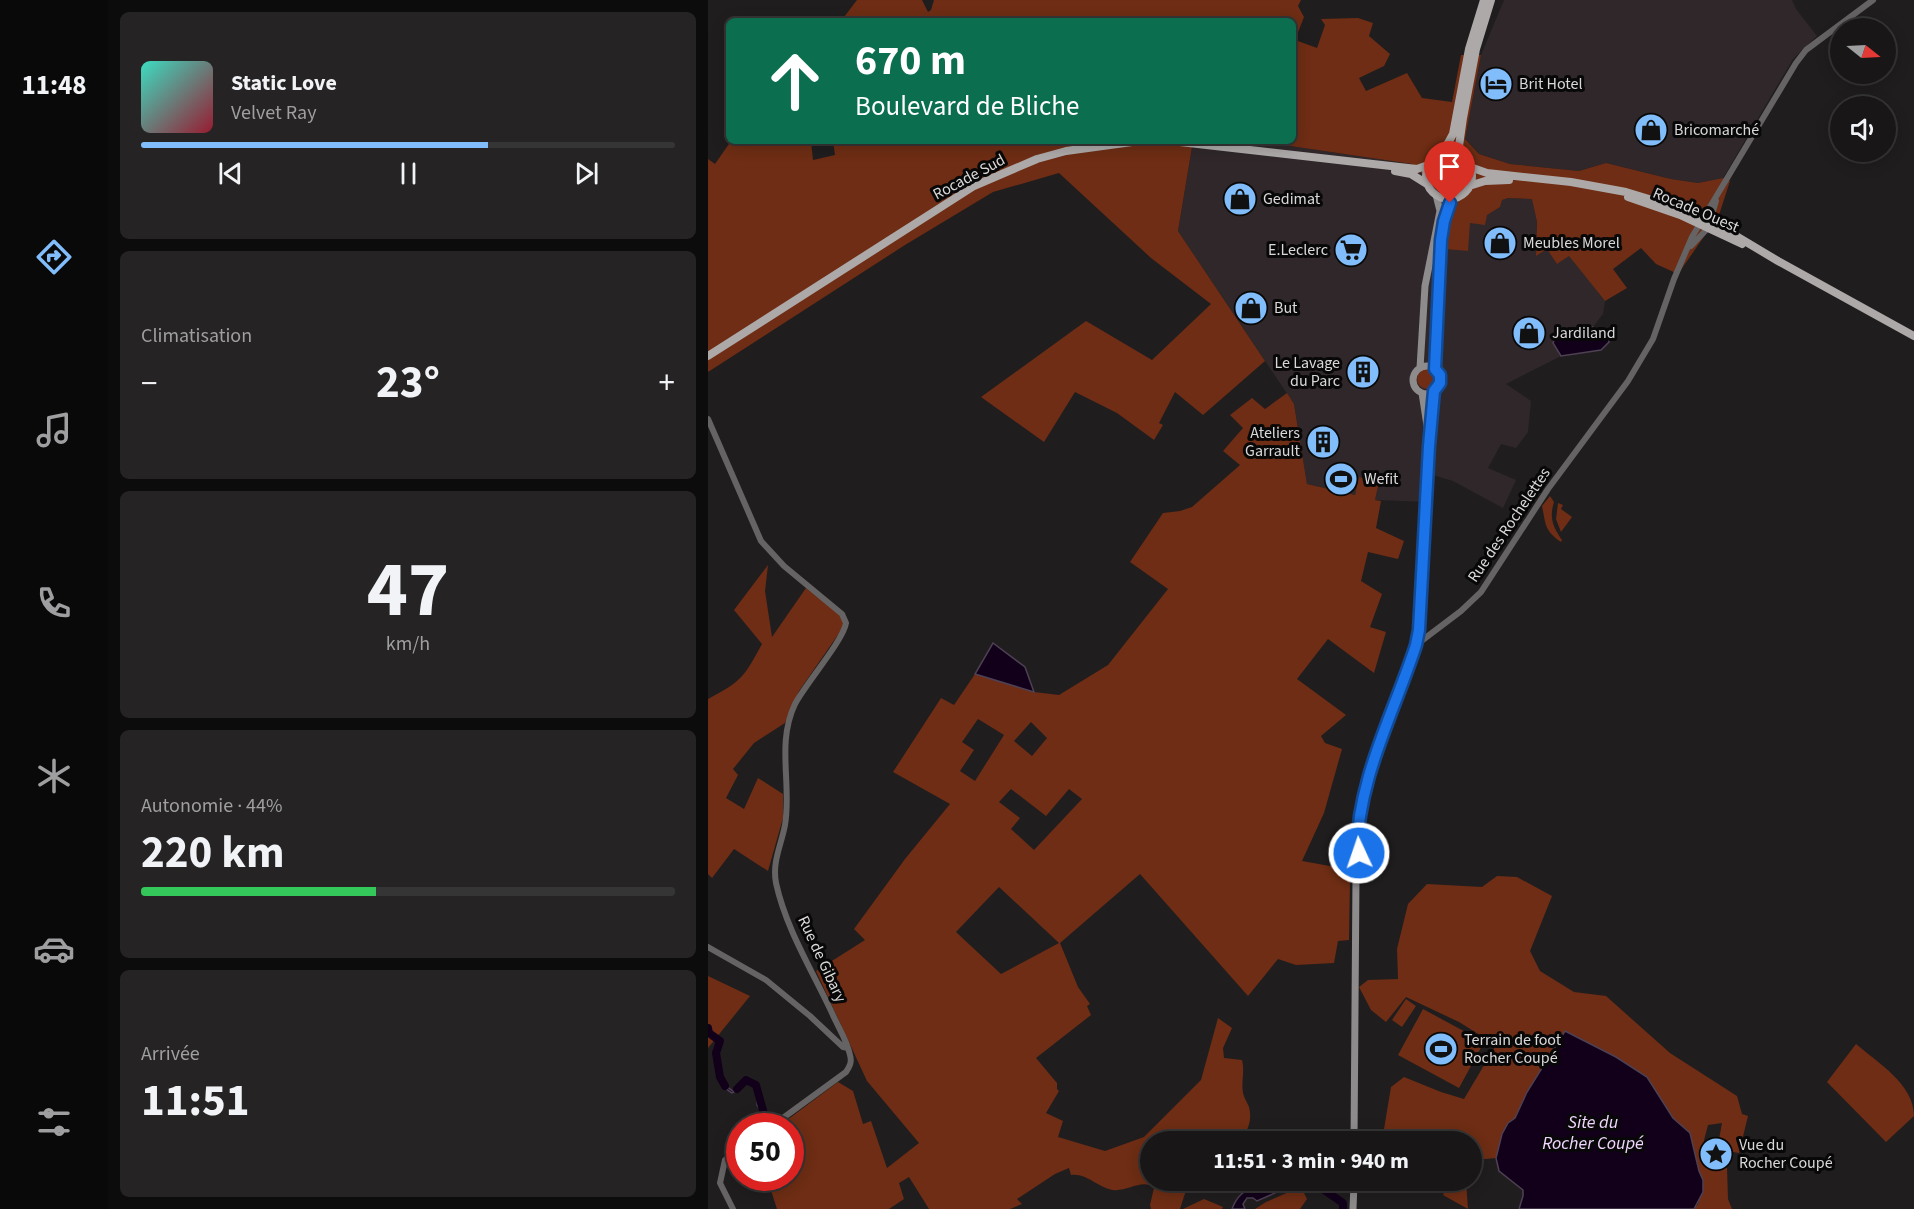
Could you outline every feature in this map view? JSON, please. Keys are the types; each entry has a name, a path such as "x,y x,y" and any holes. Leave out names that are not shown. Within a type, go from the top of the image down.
{"main road":[{"path":"1442,154 1453,134 1469,48 1484,0"},
{"path":"1436,195 1452,198 1459,196 1469,186 1471,180 1470,167 1459,146 1476,49 1491,0"},
{"name":"Rocade Sud","path":"708,356 957,196 1037,159 1104,144"},
{"name":"Rocade Sud","path":"1201,144 1417,169 1428,165"},
{"path":"1420,368 1425,286 1440,211 1436,195 1427,184 1426,171 1436,156 1457,154 1464,158"},
{"name":"Rocade Sud","path":"1316,159 1400,171 1412,174 1427,184"},
{"name":"Rocade Ouest","path":"1470,167 1487,173 1571,182 1649,197 1707,221 1914,336"},
{"name":"Rocade Ouest","path":"1469,186 1485,181 1528,178"},
{"path":"1435,369 1428,366 1420,368 1415,373 1413,382 1416,389 1422,393 1434,391 1441,379 1435,369 1441,240 1445,216 1452,198"},
{"path":"1357,853 1358,820 1367,783 1416,645 1425,553 1429,446 1434,391"},
{"path":"1422,393 1429,446"},
{"path":"1354,1131 1356,876 1358,868 1364,861 1363,856 1357,853 1351,855 1348,861 1351,866 1358,868"},
{"path":"1353,1209 1354,1191"}],"street":[{"name":"Rue des Rochelettes","path":"1416,645 1461,611 1481,592 1548,489 1610,408 1642,359 1653,339 1686,252 1707,221 1717,198 1796,63 1806,50 1873,0"},
{"name":"Rue de Gibary","path":"708,419 761,541 784,566 842,614 846,623 842,634 810,680 789,717 784,756 785,819 775,864 776,881 792,930 848,1048 851,1065 846,1072 790,1113"},
{"path":"708,947 766,980 843,1047 848,1048"},
{"path":"726,1159 720,1183 733,1209"}],"shaded area":[{"path":"857,0 922,0 928,12 934,0 1301,0 1298,6 1304,17 1296,37 1296,18 843,18"},
{"path":"1504,0 1792,0 1796,9 1817,36 1793,59 1723,178 1698,183 1671,179 1606,163 1579,171 1510,164 1479,154 1465,139 1481,55"},
{"path":"1358,18 1373,23 1369,36 1390,54 1384,66 1359,78 1366,91 1407,73 1422,98 1452,102 1461,55 1481,55 1465,139 1479,154 1510,164 1579,171 1606,163 1671,179 1698,183 1723,178 1730,181 1719,215 1678,274 1656,264 1641,248 1613,269 1627,288 1605,301 1569,256 1557,264 1547,249 1536,256 1537,222 1532,199 1502,200 1500,207 1487,215 1485,225 1470,223 1468,251 1446,249 1453,206 1412,164 1277,144 1296,144 1296,40 1317,48 1325,25 1321,19"},
{"path":"729,144 811,144 813,160 835,155 833,144 1192,144 1178,231 1265,361 1203,415 1175,392 1159,423 1163,425 1154,440 1117,413 1075,392 1044,442 981,397 1086,321 1152,360 1211,304 1151,258 1059,173 993,192 905,245 708,372 708,159 715,164"},
{"path":"1192,144 1277,144 1412,164 1453,206 1446,248 1470,223 1500,207 1501,200 1533,199 1537,222 1536,255 1547,249 1569,255 1605,301 1603,314 1593,327 1571,332 1561,331 1558,353 1561,356 1506,384 1531,401 1528,432 1516,448 1501,444 1488,468 1516,480 1503,508 1453,481 1433,475 1430,502 1375,500 1379,482 1359,477 1355,495 1307,484 1294,404 1178,231"},
{"path":"1427,369 1434,372 1437,379 1434,386 1427,389 1420,386 1417,379 1420,372"},
{"path":"1287,393 1294,404 1307,484 1355,495 1359,477 1379,482 1375,500 1381,501 1376,528 1404,541 1398,559 1368,552 1361,581 1382,594 1370,627 1386,632 1374,673 1328,639 1297,679 1346,715 1321,736 1325,743 1342,749 1324,813 1302,861 1341,868 1350,879 1349,940 1338,941 1334,963 1296,965 1278,959 1248,996 1140,874 1060,943 1078,987 1090,1004 1087,1006 1091,1015 1036,1058 1057,1083 1059,1091 1046,1113 1063,1121 1058,1137 1105,1151 1140,1138 1140,1185 1118,1190 1108,1189 1082,1176 1071,1175 1069,1168 1055,1174 1017,1199 1022,1204 1010,1209 929,1209 909,1177 899,1183 904,1199 889,1209 777,1209 771,1191 804,1191 804,1113 796,1113 838,1082 853,1091 863,1124 871,1121 887,1168 919,1143 867,1081 816,971 865,940 854,929 905,859 950,804 893,772 941,698 954,705 975,674 1034,692 1059,695 1108,665 1168,589 1130,562 1163,513 1192,507 1240,465 1223,451 1243,428 1230,415 1252,398 1265,409","holes":["978,719 1004,735 975,781 960,771 974,750 962,742","1031,722 1047,738 1032,756 1014,741","1011,789 1046,816 1069,789 1082,799 1034,850 1011,829 1020,818 999,802","999,887 1059,943 1001,974 956,932"]},
{"path":"1550,496 1554,502 1553,522 1561,542 1551,534 1545,523 1542,506"},
{"path":"1558,503 1563,505 1561,509 1572,517 1561,532 1556,519"},
{"path":"768,565 765,591 772,637 806,588 841,616 844,622 842,629 799,691 785,723 754,743 733,769 738,775 726,798 744,809 758,778 783,794 783,818 768,871 734,849 712,878 708,874 708,699 741,677 762,644 734,610"},
{"path":"1497,876 1517,877 1552,896 1530,951 1540,971 1574,992 1606,996 1670,1053 1737,1096 1742,1114 1748,1116 1739,1153 1720,1150 1718,1145 1722,1123 1708,1125 1702,1148 1706,1168 1727,1167 1728,1199 1732,1209 1694,1209 1698,1204 1703,1180 1690,1133 1673,1118 1647,1077 1616,1057 1566,1031 1527,1092 1515,1118 1508,1123 1502,1134 1496,1158 1482,1159 1482,1131 1384,1131 1391,1087 1404,1077 1464,1099 1496,1045 1459,1022 1406,997 1386,1022 1371,1010 1359,987 1368,980 1398,979 1397,949 1408,904 1427,884 1482,887"},
{"path":"708,976 750,996 708,1048"},
{"path":"1406,999 1416,1006 1402,1027 1392,1020"},
{"name":"Terrain de foot Rocher Coupé","path":"1423,1009 1484,1042 1459,1088 1398,1055"},
{"path":"1218,1018 1232,1028 1223,1048 1224,1058 1242,1060 1243,1093 1250,1113 1246,1131 1150,1131 1201,1080"},
{"path":"1856,1044 1893,1075 1908,1094 1912,1104 1914,1116 1886,1142 1827,1082"},
{"path":"1153,1191 1186,1191 1180,1209 1151,1209"},
{"path":"1291,1191 1303,1191 1307,1199 1300,1209 1255,1209"},
{"path":"1445,1191 1467,1191 1468,1209 1443,1195"},
{"path":"1204,1199 1223,1207 1222,1209 1183,1209"}],"water":[{"path":"1593,327 1608,337 1609,342 1601,350 1561,356 1553,343 1557,333"},
{"path":"993,643 1025,667 1034,692 975,674"},
{"path":"708,1024 709,1032 720,1038 719,1041 708,1034"},
{"name":"Site du Rocher Coupé","path":"1565,1031 1616,1057 1647,1077 1673,1118 1690,1133 1703,1180 1703,1192 1694,1209 1519,1209 1523,1190 1499,1171 1496,1158 1502,1134 1508,1123 1515,1118 1527,1092"},
{"path":"719,1041 716,1057 725,1084 733,1091 745,1079 750,1079 757,1083 764,1113 757,1105 758,1092 749,1080 745,1080 732,1093 721,1080 714,1049"},
{"path":"1246,1191 1274,1191 1275,1193 1257,1201 1247,1198 1243,1204 1245,1209 1232,1209 1241,1194"}],"waterway":[{"path":"708,1028 709,1033 720,1041 716,1053 720,1077 725,1086"},
{"path":"737,1089 746,1080 756,1085 764,1113"},
{"path":"1326,1191 1343,1203 1343,1209"}],"place":[{"name":"Brit Hotel","path":"1496,84"},
{"name":"Bricomarché","path":"1651,130"},
{"name":"Gedimat","path":"1240,199"},
{"name":"Meubles Morel","path":"1500,243"},
{"name":"E.Leclerc","path":"1351,250"},
{"name":"But","path":"1251,308"},
{"name":"Jardiland","path":"1529,333"},
{"name":"Le Lavage du Parc","path":"1363,372"},
{"name":"Ateliers Garrault","path":"1323,442"},
{"name":"Wefit","path":"1341,479"},
{"name":"Terrain de foot Rocher Coupé","path":"1441,1049"},
{"name":"Vue du Rocher Coupé","path":"1716,1154"}],"route":[{"path":"1359,853 1357,853 1358,820 1367,783 1412,659 1419,630 1425,553 1429,446 1434,391 1440,383 1440,375 1435,369 1441,240 1450,203"}]}
